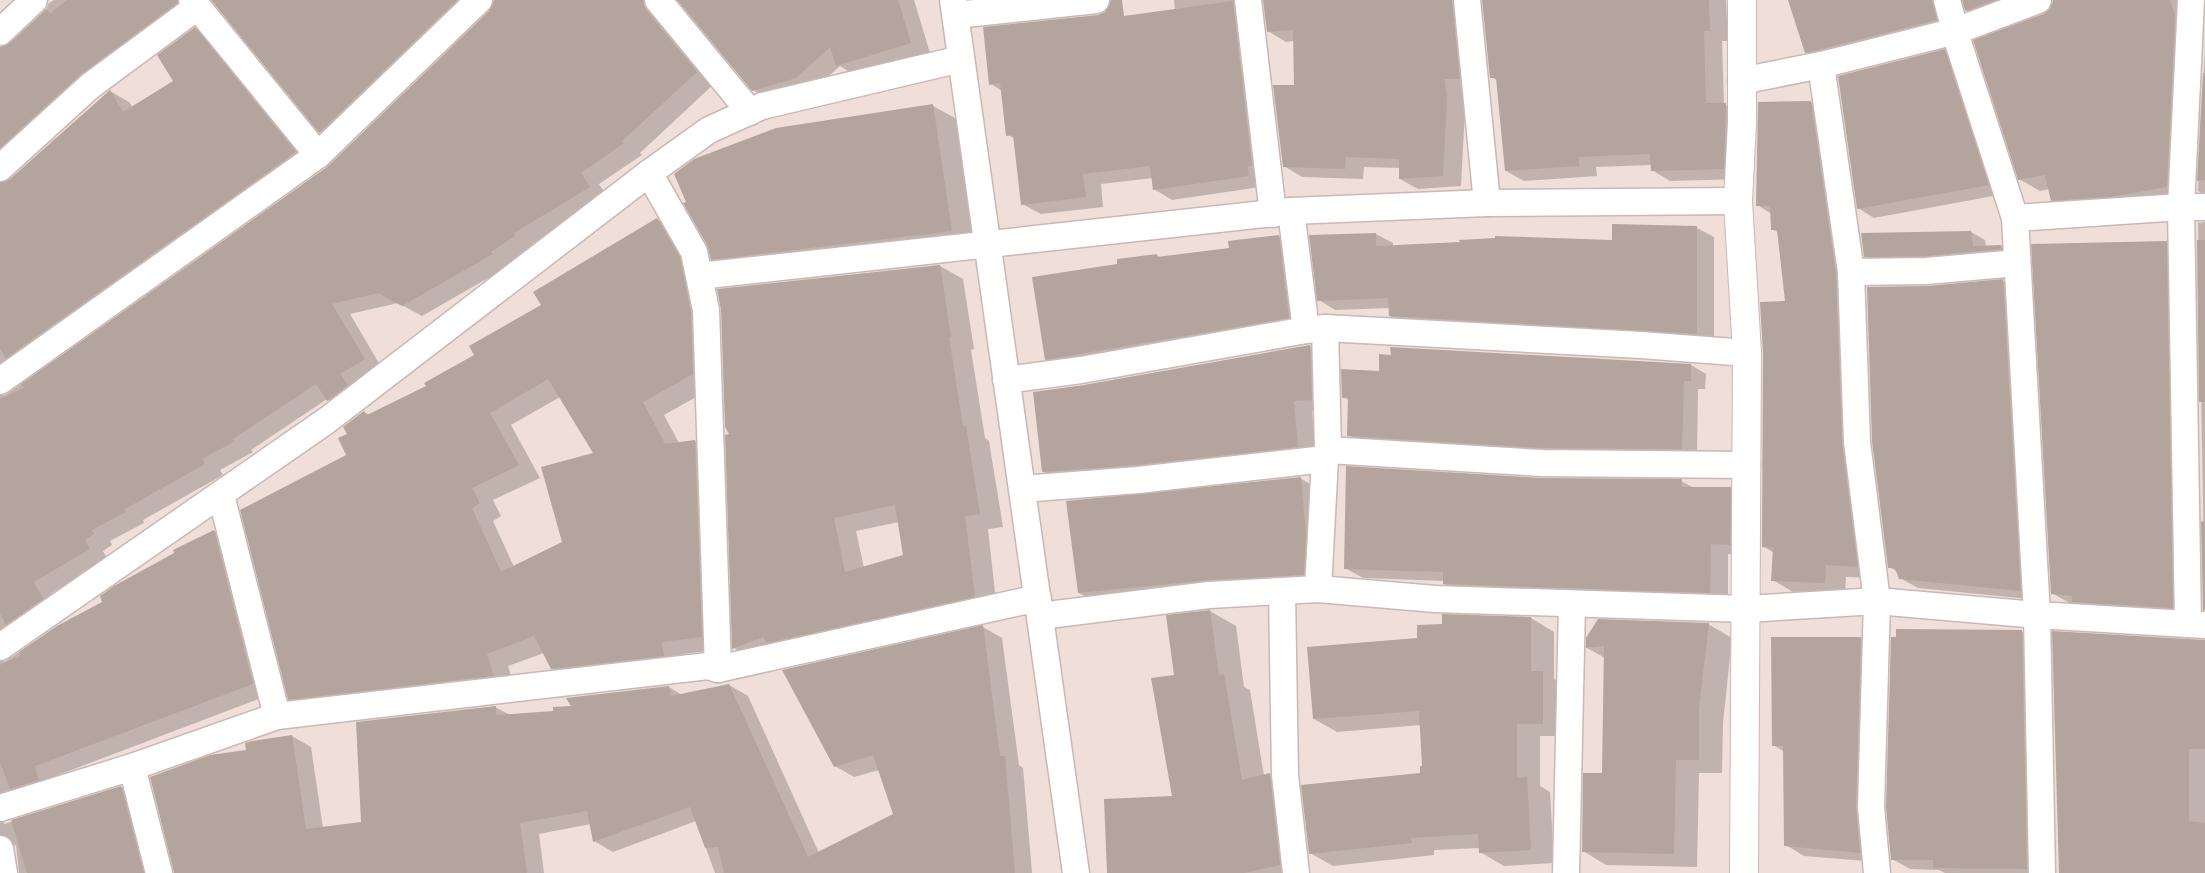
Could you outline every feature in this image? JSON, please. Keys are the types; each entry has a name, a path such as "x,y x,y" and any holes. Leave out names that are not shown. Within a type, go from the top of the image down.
{"street":[{"path":"0,32 34,0"},
{"path":"0,381 318,155 479,0"},
{"path":"658,0 750,112"},
{"path":"1076,873 954,8 1096,0"},
{"path":"1248,0 1282,213 1316,329 1326,454 1318,590"},
{"path":"1467,0 1487,204"},
{"path":"1742,0 1742,122 1738,202 1747,353 1744,873"},
{"path":"1947,0 2015,218 2037,615 2042,873"},
{"path":"1741,81 1821,65 1956,31 2038,0"},
{"path":"0,808 132,767 276,716 708,666 718,669 1039,607 1209,595 1318,590 1435,599 1747,609 1877,601 2037,615 2197,624 2191,0"},
{"path":"0,168 90,86 195,4 318,155"},
{"path":"0,647 326,421 649,173 709,130 762,106 961,59"},
{"path":"1821,65 1850,272 1857,442 1877,601 1871,807 1877,873"},
{"path":"649,173 694,252 706,310 718,669"},
{"path":"699,276 1282,213 1487,204 1738,202"},
{"path":"2015,218 2193,207"},
{"path":"1850,272 1926,271 2017,263"},
{"path":"1006,380 1081,370 1316,329 1641,345 1747,353"},
{"path":"1022,489 1138,480 1326,454 1542,463 1747,465"},
{"path":"221,495 276,716"},
{"path":"1282,592 1285,775 1296,873"},
{"path":"1566,873 1572,604"},
{"path":"132,767 159,873"},
{"path":"0,849 4,873"}],"building":[{"path":"67,0 177,0 177,3 80,75 0,148 0,47 10,43 46,9 50,14"},
{"path":"211,0 457,0 319,133"},
{"path":"494,0 643,0 646,10 697,72 622,141 624,143 581,173 590,187 514,233 515,236 491,252 493,254 402,306 378,293 332,304 365,359 340,374 348,385 327,401 316,384 233,439 235,441 202,459 205,464 125,509 126,512 92,530 94,534 85,540 90,549 34,582 43,599 6,625 0,613 0,399 24,388 21,384 327,167 489,11"},
{"path":"677,0 898,0 911,43 836,66 830,47 796,78 752,91"},
{"path":"1111,0 1122,0 1124,16 1233,1 1252,166 1248,166 1249,176 1153,190 1150,166 1083,174 1086,197 1021,205 1013,135 1006,136 1000,83 989,85 983,27 1098,15 1105,12"},
{"path":"1263,0 1452,0 1460,79 1445,79 1447,98 1443,176 1399,179 1399,159 1346,157 1345,169 1283,167 1273,85 1294,85 1293,30 1267,32"},
{"path":"1482,0 1709,0 1710,31 1704,31 1706,103 1726,103 1724,169 1651,171 1650,154 1579,157 1579,166 1505,171 1496,78 1490,78"},
{"path":"1788,0 1932,0 1937,20 1805,53"},
{"path":"1962,0 1996,0 1965,11"},
{"path":"2053,0 2170,0 2175,16 2167,187 2111,197 2051,201 2045,175 2018,180 1973,40 2043,14 2050,9"},
{"path":"195,27 296,152 6,358 0,349 0,183 10,179 110,90 123,112 173,81 157,55"},
{"path":"1945,49 1989,185 1857,209 1838,76"},
{"path":"2203,73 2205,73 2205,180 2197,181"},
{"path":"1811,101 1836,273 1842,443 1858,567 1826,565 1825,583 1771,581 1773,548 1762,547 1763,353 1760,302 1785,301 1777,230 1771,230 1770,206 1756,206 1758,102"},
{"path":"933,104 952,231 711,260 707,245 683,203 686,202 674,174 694,159 776,128"},
{"path":"657,218 680,257 691,312 693,374 643,402 665,444 695,440 702,637 662,642 664,656 551,669 534,636 487,654 494,676 288,700 240,510 346,455 338,438 347,434 343,427 364,411 367,415 426,386 424,383 474,355 469,346 541,305 533,292","holes":["548,379 593,453 541,467 562,542 501,572 472,508 480,503 472,488 519,465 490,413"]},
{"path":"1612,224 1697,226 1697,334 1389,316 1388,298 1317,301 1309,235 1376,233 1376,246 1460,242 1459,240 1495,238 1495,236 1612,240"},
{"path":"1971,231 1973,246 2001,245 2002,249 1925,256 1864,257 1861,233"},
{"path":"1279,235 1289,318 1045,360 1032,277 1117,264 1117,259 1157,254 1157,257 1229,248 1228,241"},
{"path":"2197,240 2205,240 2205,402 2199,402"},
{"path":"2167,241 2173,608 2072,602 2072,596 2051,594 2031,244"},
{"path":"940,265 963,426 966,426 980,514 965,516 975,597 767,643 763,637 732,649 725,435 729,434 725,427 721,310 717,289","holes":["895,505 903,555 845,572 834,518"]},
{"path":"2003,279 2021,591 1899,579 1895,568 1888,568 1872,441 1867,287 1927,286"},
{"path":"1310,345 1312,400 1294,401 1298,447 1137,465 1042,472 1033,392 1084,385"},
{"path":"1390,347 1691,364 1691,381 1684,381 1682,449 1543,448 1347,436 1348,397 1342,398 1341,369 1379,371 1379,354 1391,355"},
{"path":"1346,466 1541,478 1682,479 1681,487 1731,487 1730,545 1711,544 1710,593 1443,584 1443,572 1344,569"},
{"path":"1301,477 1306,535 1304,575 1208,580 1078,593 1066,501"},
{"path":"2201,521 2205,522 2205,610 2203,610"},
{"path":"214,530 253,684 35,766 38,779 45,778 10,789 0,762 0,665 21,655 19,652 57,626 102,602 100,596 114,586 174,553 173,550"},
{"path":"1210,610 1219,675 1224,674 1242,780 1270,773 1280,865 1244,873 1107,873 1104,799 1172,796 1151,678 1174,675 1166,615"},
{"path":"1442,614 1531,617 1531,671 1543,671 1543,724 1517,724 1517,778 1527,777 1531,850 1479,853 1478,834 1411,838 1412,843 1309,854 1301,785 1420,773 1420,766 1422,766 1419,711 1313,719 1307,647 1417,638 1417,625 1442,624"},
{"path":"1598,619 1709,623 1699,709 1699,760 1676,760 1674,854 1582,852 1583,773 1602,773 1604,646 1586,648 1586,638"},
{"path":"983,625 1000,756 1005,756 1015,873 724,873 718,847 705,848 690,807 593,842 587,811 520,823 527,873 174,873 150,777 210,755 246,750 245,743 292,735 306,829 361,822 356,722 496,706 496,715 553,711 553,707 571,706 566,698 669,686 671,696 729,684 808,857 893,814 873,755 834,767 782,670"},
{"path":"1896,629 2022,630 2027,869 1933,868 1933,860 1891,860 1886,807 1891,637 1896,637"},
{"path":"2052,631 2205,640 2205,749 2189,749 2189,821 2205,823 2205,873 2059,873"},
{"path":"1771,637 1861,637 1856,807 1860,853 1784,846 1783,746 1772,746"},
{"path":"121,786 144,873 27,873 11,820"}]}
